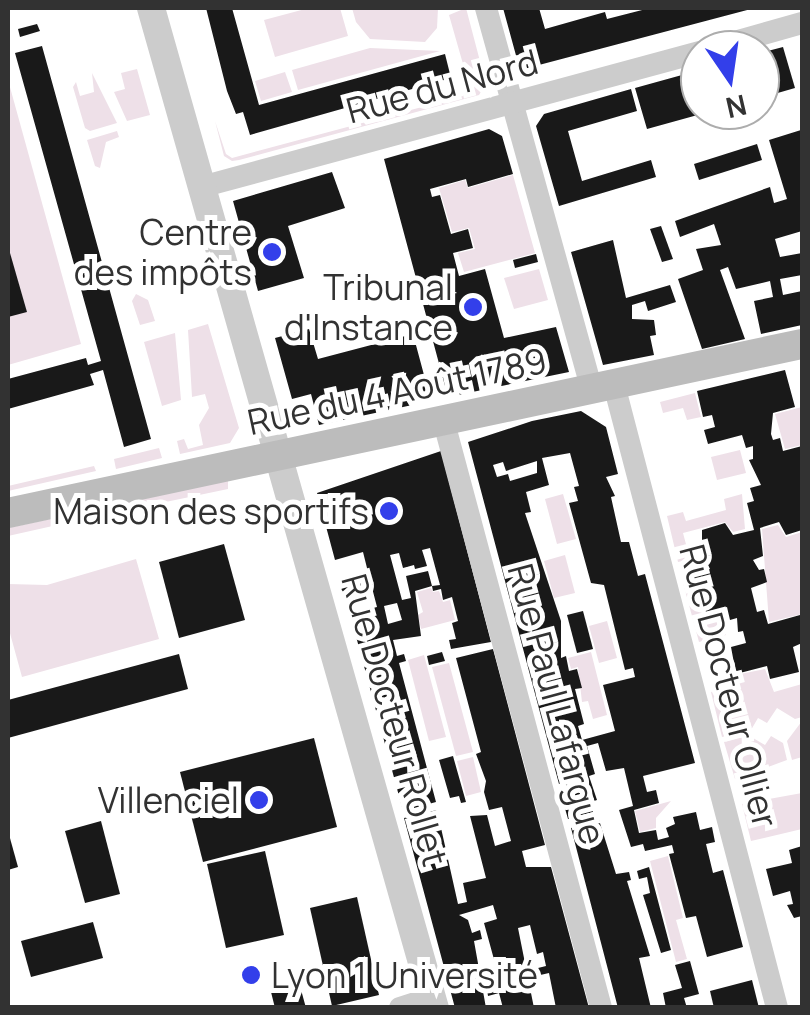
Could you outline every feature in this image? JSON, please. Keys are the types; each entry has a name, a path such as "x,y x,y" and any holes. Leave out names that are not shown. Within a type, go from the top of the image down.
{"main road":[{"name":"Rue du 4 Août 1789","path":"8,513 802,344"}],"street":[{"name":"Rue Docteur Rollet","path":"151,8 434,1002"},
{"name":"Rue Docteur Ollier","path":"486,8 602,384 777,1008"},
{"name":"Rue du Nord","path":"777,30 802,23"},
{"name":"Rue du Nord","path":"201,187 680,57"},
{"name":"Rue Paul Lafargue","path":"443,419 601,1008"},
{"path":"400,1008 434,1002"}],"shaded area":[{"path":"309,8 340,8 348,36 275,57 264,20"},
{"path":"352,8 438,8 437,28 425,42 370,39 356,22"},
{"path":"466,8 486,84 479,95 239,160 224,156 215,121 226,154 232,158 463,96 469,85 449,15"},
{"path":"370,48 440,51 298,90 292,70"},
{"path":"137,69 150,115 127,121 114,92 125,89 121,73"},
{"path":"285,72 292,92 261,101 255,81"},
{"path":"92,73 117,123 90,131 85,128 73,87 76,82 80,96 94,92"},
{"path":"8,80 81,344 8,365"},
{"path":"117,131 119,137 106,142 100,168 95,166 87,140"},
{"path":"513,175 535,253 464,272 458,253 475,249 469,228 452,232 439,188 465,180 468,188"},
{"path":"539,269 548,300 514,309 504,278"},
{"path":"136,294 148,300 155,321 140,325 132,301"},
{"path":"208,324 239,428 230,443 180,454 177,441 184,439 188,449 203,445 199,425 209,408 205,394 192,397 188,330"},
{"path":"175,333 181,400 162,406 144,342"},
{"path":"695,393 701,417 687,420 683,408 663,413 660,402"},
{"path":"802,407 802,445 785,449 775,414"},
{"path":"159,448 162,458 116,469 114,459"},
{"path":"740,450 746,473 717,480 711,457"},
{"path":"94,466 96,471 8,491 8,486"},
{"path":"228,480 228,489 108,514 107,507"},
{"path":"563,494 576,539 557,544 545,499"},
{"path":"742,494 745,529 733,532 725,522 683,533 687,548 693,548 696,558 678,562 667,516 683,512 686,521 726,510 724,499"},
{"path":"83,512 84,519 8,536 8,528"},
{"path":"778,525 786,537 802,532 802,614 769,622 762,529"},
{"path":"565,555 575,593 554,598 544,561"},
{"path":"136,559 159,639 22,677 8,626 8,584 47,585"},
{"path":"691,575 702,614 719,610 726,635 699,642 682,579"},
{"path":"431,588 433,592 439,591 443,602 450,600 455,620 421,629 418,615 423,612 417,592"},
{"path":"607,621 617,658 599,663 589,626"},
{"path":"591,652 607,715 593,719 588,701 582,702 578,667 571,669 568,658"},
{"path":"424,655 446,737 429,741 408,660"},
{"path":"449,663 473,752 456,756 432,667"},
{"path":"765,669 774,692 802,684 802,717 795,719 777,708 767,723 758,718 751,730 722,737 711,692 726,688 725,677"},
{"path":"802,721 802,757 792,760 787,741"},
{"path":"748,735 765,745 771,736 783,743 787,760 735,779 724,742"},
{"path":"473,757 481,792 466,796 457,761"},
{"path":"802,793 802,829 751,841 742,804"},
{"path":"671,801 656,818 656,828 640,832 635,811"},
{"path":"668,856 683,918 676,920 687,959 676,962 650,861"}],"building":[{"path":"206,8 232,8 259,105 445,54 451,78 250,135 243,112 236,114 227,91"},
{"path":"503,8 539,8 545,29 605,12 607,19 650,8 751,9 520,70"},
{"path":"37,24 40,31 20,37 18,29"},
{"path":"42,46 151,439 124,447 103,370 90,374 94,385 8,409 8,379 86,358 88,365 101,361 15,53"},
{"path":"783,47 795,88 780,92"},
{"path":"680,76 680,120 647,129 635,88"},
{"path":"631,89 637,111 568,131 582,181 651,160 656,177 559,206 536,126 544,114"},
{"path":"489,129 502,136 513,174 468,187 466,179 430,189 432,197 440,195 451,234 468,229 473,248 453,253 459,276 485,269 504,338 556,327 569,372 448,397 384,159"},
{"path":"801,130 802,231 775,239 780,257 802,253 802,275 780,279 783,295 802,291 802,325 761,334 754,301 773,297 770,281 736,289 728,267 720,270 745,339 702,349 678,279 703,270 696,249 721,245 714,224 680,237 675,221 770,187 774,203 787,199 769,140"},
{"path":"757,144 762,160 699,180 694,164"},
{"name":"Centre des impôts","path":"332,172 345,208 288,226 304,278 258,291 233,201"},
{"path":"661,226 673,259 662,262 650,229"},
{"path":"613,240 626,298 670,285 676,302 648,311 645,301 632,305 632,319 654,320 656,335 650,336 654,355 603,365 571,252"},
{"path":"8,246 27,312 8,317"},
{"path":"536,254 538,262 515,268 513,260"},
{"path":"309,329 318,359 413,334 431,401 319,425 311,394 292,399 275,338"},
{"path":"785,370 795,407 773,413 771,434 773,440 780,438 783,451 802,446 802,530 786,535 779,522 760,528 763,556 753,560 759,570 764,569 767,582 751,588 757,612 764,610 768,624 800,615 802,643 793,647 799,672 770,679 767,666 736,674 731,647 746,643 743,631 738,632 737,618 730,620 727,607 706,612 693,574 710,569 698,544 702,543 702,530 725,523 733,535 754,530 747,503 754,501 750,488 761,485 749,460 753,459 753,446 746,448 742,435 708,444 704,430 715,427 712,415 703,417 697,391"},
{"path":"581,411 606,427 618,474 606,477 615,496 611,497 621,542 629,542 638,576 645,574 695,763 643,776 647,792 656,790 659,803 634,810 639,833 656,830 658,840 669,837 666,828 675,824 673,817 696,812 700,830 712,827 715,842 706,844 713,873 723,870 743,947 707,957 696,916 686,918 669,854 674,853 672,845 645,851 643,844 631,847 619,810 633,806 624,768 606,771 598,743 587,746 595,774 589,776 597,800 591,802 593,812 568,819 564,805 571,803 565,782 559,784 468,442 532,421","holes":["570,453 579,486 574,487 578,501 569,503 591,583 604,585 625,670 633,668 635,677 603,685 615,731 582,740 578,726 584,724 575,689 582,688 577,669 569,671 566,656 561,658 561,621 525,513 531,512 526,492 549,485 542,458","537,461 537,473 510,481 508,474 497,477 493,465 503,462 506,471"]},
{"path":"441,451 491,642 451,649 449,640 456,639 452,623 458,621 452,597 443,600 441,589 433,591 432,586 415,591 421,636 393,640 397,656 404,654 406,661 399,663 436,802 403,811 350,614 377,607 363,552 335,560 317,493","holes":["430,548 440,585 432,586 428,571 406,576 411,598 402,600 390,555 399,553 403,568 414,565 415,569 427,566 422,550","397,603 402,620 388,624 384,606"]},
{"path":"224,544 245,620 179,638 159,562"},
{"path":"351,576 361,586 351,596 341,586"},
{"path":"583,611 593,649 577,653 567,615"},
{"path":"493,649 545,845 522,851 526,867 551,867 589,1008 556,1008 549,973 536,976 534,969 546,966 543,952 537,954 530,925 518,928 534,1008 503,1008 499,993 488,996 487,990 501,985 484,923 497,919 493,905 459,915 468,920 472,933 480,930 482,939 474,941 486,1008 455,1008 404,818 437,810 458,904 467,902 463,883 486,878 470,816 487,815 495,846 511,841 502,807 489,810 484,792 486,781 476,754 481,752 456,658"},
{"path":"442,652 445,661 429,665 427,656"},
{"path":"179,654 188,689 8,738 8,700"},
{"name":"Villenciel","path":"314,738 337,827 203,862 180,772"},
{"path":"453,756 466,802 461,803 459,796 450,798 439,760"},
{"path":"599,820 616,874 629,872 631,880 627,881 650,956 639,958 651,1008 618,1008 571,828"},
{"path":"101,821 120,894 85,903 65,831"},
{"path":"8,831 18,867 8,870"},
{"path":"802,846 802,916 794,918 787,905 793,904 790,891 773,896 766,869 792,863 789,850"},
{"name":"Villenciel","path":"265,851 284,935 226,948 207,864"},
{"path":"649,867 671,950 661,953 643,895 650,893 647,877 639,879 637,871"},
{"path":"357,897 379,995 332,1006 310,908"},
{"path":"93,922 103,958 31,977 21,941"},
{"path":"690,961 699,994 684,998 687,1008 666,1008 663,993 682,988 675,965"},
{"path":"752,980 759,1008 714,1008 710,991"},
{"path":"300,986 306,1008 275,1008 271,992"}],"place":[{"name":"Centre des impôts","path":"272,252"},
{"name":"Tribunal d'Instance","path":"473,307"},
{"name":"Maison des sportifs","path":"389,511"},
{"name":"Villenciel","path":"259,800"},
{"name":"Lyon 1 Université","path":"251,975"}]}
